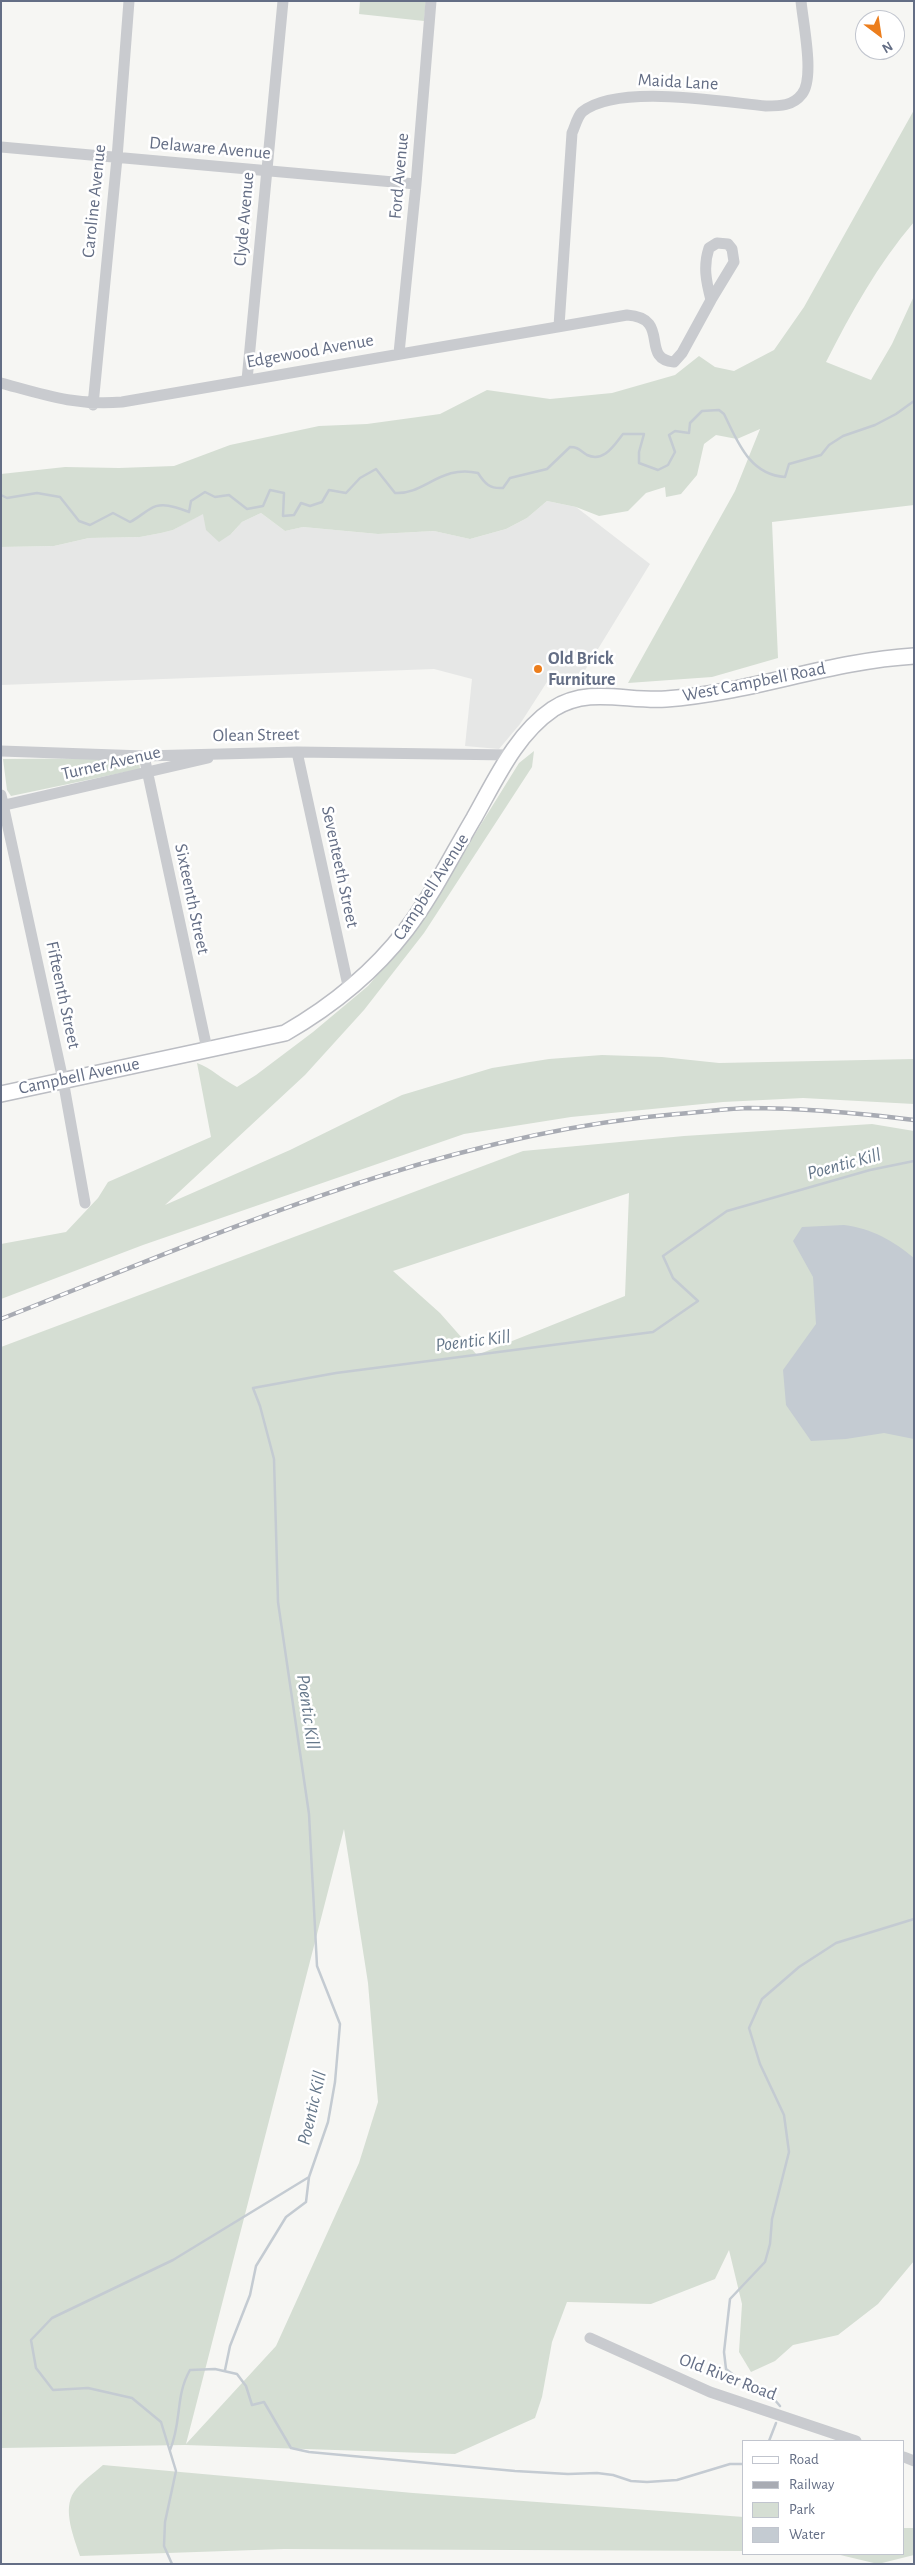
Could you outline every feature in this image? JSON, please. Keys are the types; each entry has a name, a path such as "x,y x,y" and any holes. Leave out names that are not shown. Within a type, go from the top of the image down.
{"street":[{"name":"Caroline Avenue","path":"93,405 117,158 129,1"},
{"name":"Clyde Avenue","path":"247,380 283,1"},
{"name":"Ford Avenue","path":"398,353 416,184 431,1"},
{"name":"Maida Lane","path":"559,326 572,133 581,113 616,98 640,96 766,106 784,106 795,101 803,93 808,77 801,1"},
{"name":"Delaware Avenue","path":"1,146 416,184"},
{"name":"Edgewood Avenue","path":"1,383 70,402 93,405 122,402 627,315 638,316 652,326 660,356 665,361 674,362 682,353 711,300"},
{"name":"West Campbell Road","path":"593,695 664,700 707,694 830,667 914,656"},
{"name":"Campbell Avenue","path":"1,1094 285,1033 321,1012 349,990 382,958 407,929 511,755 533,725 552,710 571,700 593,695"},
{"name":"Olean Street","path":"1,751 144,756 297,752 511,755"},
{"name":"Seventeeth Street","path":"297,752 349,990"},
{"name":"Turner Avenue","path":"2,802 148,774 229,753"},
{"name":"Sixteenth Street","path":"144,756 207,1049"},
{"name":"Fifteenth Street","path":"2,802 63,1080 85,1203"},
{"name":"Old River Road","path":"590,2338 710,2392 853,2440"}],"shaded area":[{"path":"547,501 576,507 650,564 579,680 554,671 520,724 499,749 465,746 472,679 434,669 1,685 1,547 54,546 89,538 140,537 173,530 203,513 231,534 242,522 261,513 285,531 303,527 378,534 434,531 470,539 506,529 527,518"}],"green space":[{"path":"360,1 426,1 424,21 359,14"},
{"path":"914,110 914,222 866,289 826,362 871,380 892,344 914,296 914,505 772,522 778,658 712,677 628,683 735,491 760,429 737,439 716,435 704,444 697,475 681,494 666,497 665,487 646,493 628,511 599,516 576,507 547,501 527,518 506,529 470,539 434,531 378,534 303,527 285,531 261,513 242,522 231,534 219,542 206,530 203,514 173,530 140,537 89,538 54,546 1,547 1,474 65,467 174,466 230,445 319,426 367,424 440,414 487,390 550,399 612,393 675,375 699,356 715,367 734,371 774,350 804,307"},
{"path":"534,751 532,767 424,933 364,1010 305,1075 165,1205 290,1150 402,1095 492,1068 549,1059 602,1055 662,1057 719,1063 914,1059 914,1104 803,1098 723,1102 571,1117 464,1134 143,1245 1,1299 1,1244 66,1232 98,1198 108,1182 211,1137 197,1063 207,1067 237,1087 313,1032 368,986 416,929 519,763"},
{"path":"134,758 139,761 140,769 11,796 7,790 3,759"},
{"path":"872,1124 914,1131 914,2261 878,2304 838,2335 793,2345 775,2361 751,2372 739,2352 742,2304 729,2250 715,2279 651,2304 567,2302 552,2342 542,2397 535,2418 455,2454 185,2445 1,2448 1,1347 523,1151 684,1136","holes":["629,1193 625,1296 477,1355 440,1313 393,1271","344,1829 368,1983 378,2102 359,2163 276,2346 186,2444"]},
{"path":"103,2465 413,2493 742,2517 742,2551 284,2549 80,2556 70,2524 69,2507 74,2492"},
{"path":"905,2528 914,2528 914,2555 878,2564 840,2555 905,2555"}],"water":[{"path":"844,1225 864,1229 882,1236 914,1258 914,1439 884,1433 846,1439 811,1441 786,1405 783,1370 816,1324 813,1277 793,1241 802,1227"}],"waterway":[{"path":"1,495 7,498 37,493 60,497 79,521 90,525 113,513 130,522 150,509 165,505 189,512 191,501 205,492 215,497 229,495 247,509 263,506 270,490 284,493 283,516 294,515 301,503 310,506 322,502 329,490 346,493 360,478 376,469 395,493 415,489 443,476 465,471 478,473 488,485 495,488 503,488 510,478 547,469 570,447 577,448 587,455 599,457 608,452 623,434 644,434 639,452 639,463 658,470 668,465 675,452 669,435 675,431 689,433 690,423 702,411 719,410 724,414 740,445 753,463 773,475 785,477 789,464 821,455 829,445 843,436 875,425 896,414 914,401"},
{"name":"Poentic Kill","path":"172,2564 164,2546 165,2522 176,2471 161,2422 132,2398 88,2388 53,2390 36,2368 31,2340 52,2318 173,2260 309,2177 328,2122 335,2082 340,2024 317,1966 309,1814 278,1602 274,1459 260,1406 253,1388 336,1373 653,1332 698,1301 673,1278 663,1256 727,1211 870,1170 914,1161"},
{"path":"780,2406 774,2399 753,2390 726,2369 724,2352 730,2299 765,2262 770,2244 772,2219 789,2152 784,2115 760,2064 749,2028 762,1999 799,1967 836,1943 914,1919"},
{"path":"225,2370 230,2346 250,2295 256,2266 286,2217 306,2202 309,2177"},
{"path":"170,2450 174,2440 182,2390 190,2370 215,2369 237,2374 246,2386 252,2405 264,2402 291,2448 309,2452 515,2471 568,2474 597,2473 613,2475 631,2481 647,2482 677,2480 730,2464 742,2464"},
{"path":"769,2440 776,2423"}],"railway":[{"path":"1,1319 249,1222 332,1192 417,1165 502,1142 589,1125 739,1108 810,1110 914,1120"}],"place":[{"name":"Old Brick Furniture","path":"538,669"}]}
